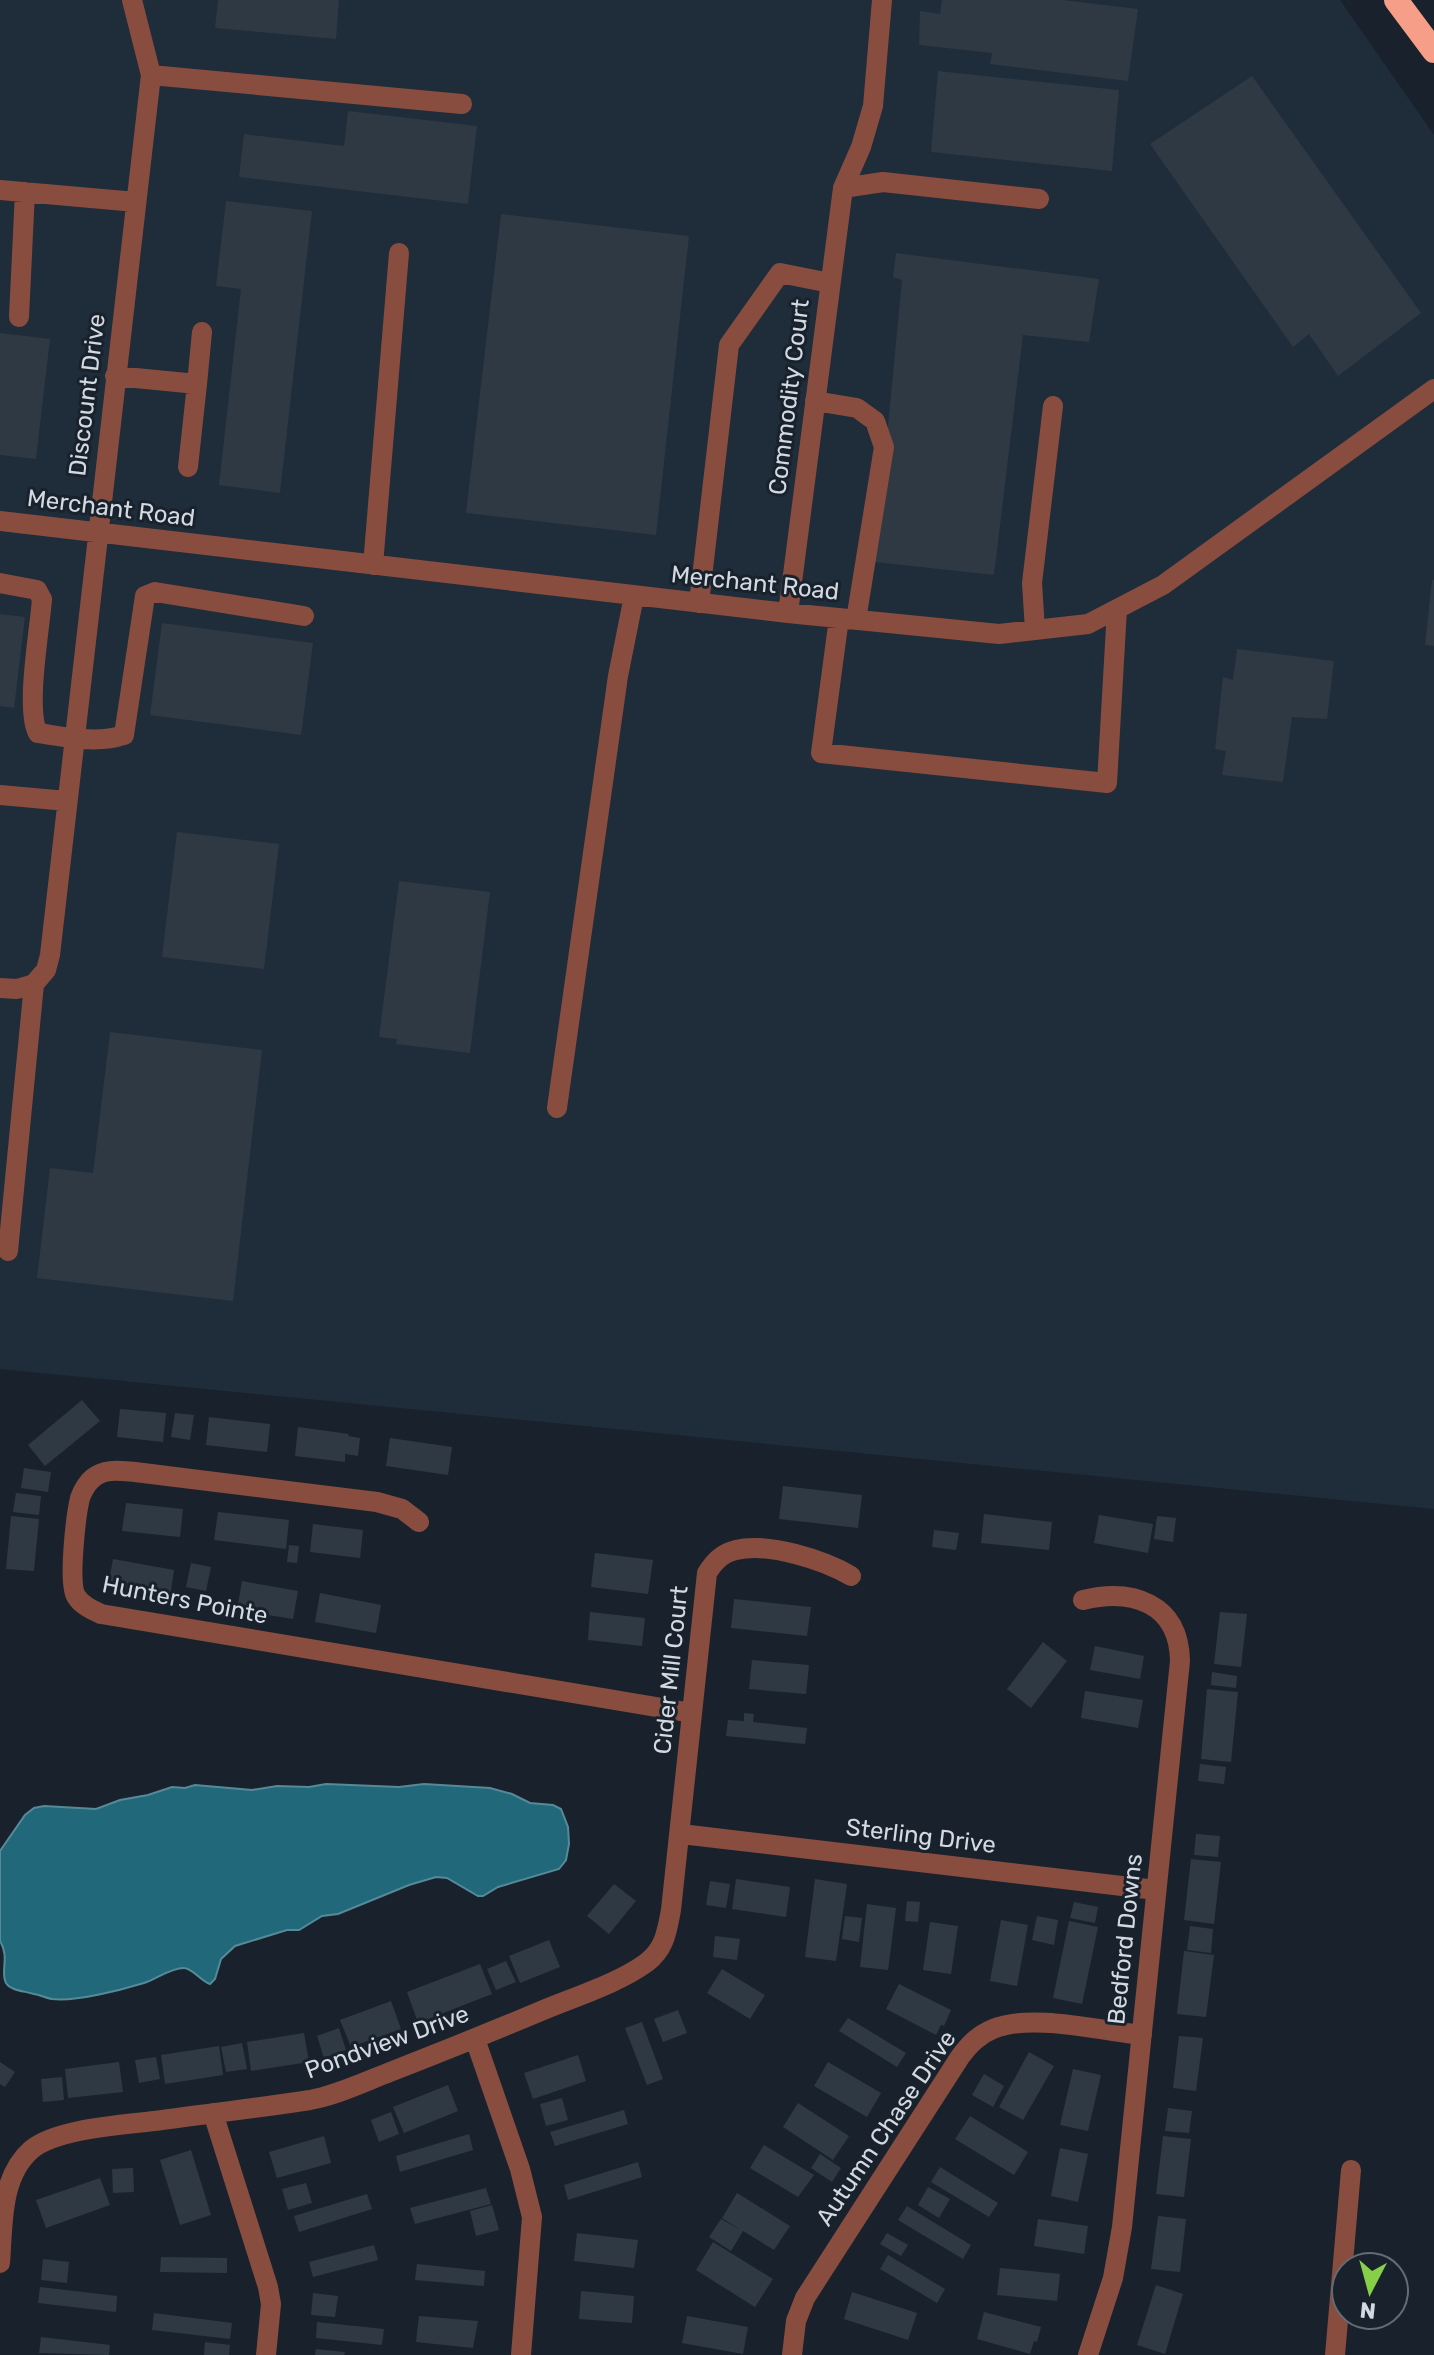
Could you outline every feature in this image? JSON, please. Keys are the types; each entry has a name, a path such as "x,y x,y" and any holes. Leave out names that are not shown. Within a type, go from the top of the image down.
{"highway":[{"path":"1396,0 1434,51"}],"street":[{"name":"Discount Drive","path":"8,1251 34,984 46,970 50,955 96,532 151,75 132,0"},
{"name":"Commodity Court","path":"788,613 843,188 861,147 873,106 882,0"},
{"path":"151,75 462,104"},
{"path":"843,188 883,182 1039,199"},
{"path":"0,190 136,202"},
{"path":"19,317 25,192"},
{"path":"373,565 399,253"},
{"path":"699,603 729,345 780,273 830,283"},
{"path":"188,467 202,332"},
{"path":"115,376 197,384"},
{"name":"Merchant Road","path":"0,521 634,596 999,634 1088,624 1163,585 1434,389"},
{"path":"815,401 857,408 875,421 884,447 864,569 847,619 821,753 1107,783 1117,609"},
{"path":"1035,630 1032,583 1053,406"},
{"path":"0,583 37,590 42,599 33,699 34,725 38,733 74,738 107,740 124,735 145,596 155,592 304,616"},
{"path":"557,1108 618,676 634,596"},
{"path":"0,795 67,801"},
{"path":"0,988 17,989 34,984"},
{"name":"Hunters Pointe","path":"419,1522 402,1509 377,1502 135,1472 101,1473 84,1487 80,1501 72,1583 76,1597 101,1614 692,1713"},
{"name":"Cider Mill Court","path":"681,1834 704,1586 714,1562 726,1553 739,1549 761,1549 823,1561 851,1576"},
{"name":"Bedford Downs","path":"1083,1600 1116,1595 1139,1598 1155,1606 1169,1619 1180,1648 1117,2262 1088,2355"},
{"name":"Sterling Drive","path":"681,1834 1156,1890"},
{"name":"Pondview Drive","path":"0,2263 11,2179 29,2151 44,2141 75,2133 314,2099 475,2039 645,1963 658,1952 665,1939 681,1834"},
{"name":"Autumn Chase Drive","path":"792,2355 796,2321 805,2298 960,2057 975,2039 993,2029 1028,2022 1142,2035"},
{"path":"475,2039 520,2169 532,2217 521,2355"},
{"path":"213,2113 268,2287 271,2304 266,2355"},
{"path":"1335,2355 1351,2170"}],"shaded area":[{"path":"0,0 1340,0 1434,135 1434,1509 0,1369"}],"water":[{"path":"326,1784 490,1788 530,1803 553,1805 561,1809 568,1827 566,1860 559,1869 498,1887 483,1896 447,1878 436,1877 409,1885 338,1914 322,1916 299,1930 287,1930 235,1946 221,1959 215,1979 210,1984 184,1968 123,1989 62,1999 50,1999 11,1988 6,1983 0,1941 0,1851 25,1815 34,1808 96,1809 172,1787 195,1785 252,1790"}],"building":[{"path":"218,0 339,0 336,39 215,28"},
{"path":"942,0 1063,0 1138,9 1128,81 990,64 992,53 919,45 920,11 940,14"},
{"path":"938,71 1119,90 1112,171 931,152"},
{"path":"1252,76 1421,313 1338,376 1309,334 1293,347 1150,144"},
{"path":"348,111 477,126 468,204 239,177 244,134 344,146"},
{"path":"226,201 312,211 280,493 219,485 241,289 216,286"},
{"path":"501,214 689,236 656,535 466,513"},
{"path":"896,253 1099,279 1089,342 1023,335 994,575 875,562 902,280 893,277"},
{"path":"0,333 50,339 36,459 0,455"},
{"path":"1434,580 1434,646 1425,645"},
{"path":"0,614 25,617 14,708 0,706"},
{"path":"162,623 313,643 301,735 150,715"},
{"path":"1237,649 1334,661 1327,719 1292,717 1283,782 1222,775 1226,751 1215,749 1223,677 1233,680"},
{"path":"177,832 279,844 264,969 162,957"},
{"path":"399,881 490,892 470,1053 396,1044 397,1039 379,1037"},
{"path":"110,1032 262,1050 233,1301 37,1278 50,1168 93,1173"},
{"path":"82,1400 100,1421 45,1466 28,1445"},
{"path":"120,1409 166,1413 163,1442 117,1437"},
{"path":"175,1413 194,1415 190,1440 171,1437"},
{"path":"209,1417 270,1424 267,1452 206,1445"},
{"path":"298,1427 360,1438 358,1456 345,1454 345,1462 295,1456"},
{"path":"390,1438 452,1447 448,1475 386,1466"},
{"path":"24,1468 51,1472 48,1492 21,1488"},
{"path":"783,1486 862,1495 858,1528 779,1519"},
{"path":"16,1493 41,1496 39,1515 13,1512"},
{"path":"126,1503 183,1509 180,1537 122,1531"},
{"path":"218,1512 289,1520 286,1549 214,1540"},
{"path":"984,1514 1052,1522 1049,1550 981,1543"},
{"path":"1099,1515 1153,1524 1148,1553 1094,1543"},
{"path":"11,1516 39,1519 34,1571 6,1569"},
{"path":"1157,1516 1176,1518 1173,1542 1154,1539"},
{"path":"313,1524 363,1530 360,1558 310,1552"},
{"path":"934,1530 959,1533 956,1550 932,1547"},
{"path":"289,1545 299,1546 297,1563 287,1562"},
{"path":"595,1553 653,1560 648,1594 591,1587"},
{"path":"113,1559 174,1570 170,1597 108,1587"},
{"path":"191,1563 211,1567 206,1591 186,1587"},
{"path":"242,1581 298,1591 293,1619 237,1610"},
{"path":"320,1593 381,1605 376,1633 315,1622"},
{"path":"734,1599 811,1607 807,1636 731,1628"},
{"path":"590,1612 645,1618 642,1646 588,1640"},
{"path":"1220,1612 1247,1614 1241,1667 1214,1664"},
{"path":"1043,1642 1067,1661 1031,1708 1007,1689"},
{"path":"1095,1646 1144,1656 1140,1679 1090,1670"},
{"path":"752,1660 809,1665 806,1694 749,1689"},
{"path":"1212,1672 1237,1676 1236,1688 1211,1685"},
{"path":"1207,1689 1238,1692 1231,1762 1201,1759"},
{"path":"1085,1691 1143,1700 1138,1728 1081,1718"},
{"path":"744,1713 754,1714 753,1722 807,1728 805,1744 726,1736 728,1720 744,1721"},
{"path":"1200,1764 1226,1767 1224,1784 1198,1781"},
{"path":"1196,1834 1220,1836 1218,1857 1194,1855"},
{"path":"1191,1859 1221,1862 1214,1924 1184,1920"},
{"path":"736,1879 790,1887 786,1917 732,1909"},
{"path":"815,1879 847,1884 836,1961 805,1957"},
{"path":"710,1881 730,1884 726,1908 706,1905"},
{"path":"614,1884 636,1901 609,1934 587,1916"},
{"path":"907,1901 920,1902 918,1922 905,1921"},
{"path":"1074,1902 1098,1907 1095,1923 1070,1918"},
{"path":"867,1904 896,1908 888,1970 860,1967"},
{"path":"845,1916 862,1918 859,1942 842,1939"},
{"path":"1037,1916 1058,1920 1054,1945 1032,1940"},
{"path":"1001,1920 1028,1925 1017,1986 990,1981"},
{"path":"1069,1921 1098,1927 1082,2004 1053,1998"},
{"path":"930,1922 958,1926 951,1974 923,1970"},
{"path":"1190,1926 1213,1929 1211,1953 1187,1950"},
{"path":"715,1936 740,1939 737,1960 713,1957"},
{"path":"549,1940 560,1967 520,1983 509,1956"},
{"path":"1184,1951 1214,1955 1206,2017 1177,2014"},
{"path":"506,1961 516,1982 496,1990 487,1969"},
{"path":"480,1964 492,1994 418,2023 407,1992"},
{"path":"722,1969 765,1995 750,2019 707,1993"},
{"path":"899,1984 951,2010 936,2035 886,2009"},
{"path":"391,2001 401,2029 351,2047 340,2020"},
{"path":"678,2010 687,2033 663,2042 654,2019"},
{"path":"848,2018 906,2053 897,2067 839,2031"},
{"path":"642,2022 663,2079 647,2085 625,2028"},
{"path":"339,2028 346,2050 324,2058 317,2036"},
{"path":"304,2033 309,2062 251,2071 247,2042"},
{"path":"1179,2036 1203,2038 1196,2091 1173,2088"},
{"path":"242,2043 247,2069 226,2072 221,2047"},
{"path":"219,2046 223,2075 165,2084 161,2055"},
{"path":"1029,2052 1054,2066 1023,2120 999,2107"},
{"path":"578,2055 586,2081 533,2099 524,2073"},
{"path":"156,2057 160,2079 139,2083 135,2060"},
{"path":"0,2062 15,2072 5,2087 0,2084"},
{"path":"119,2062 123,2092 68,2098 65,2069"},
{"path":"828,2062 881,2093 867,2117 814,2086"},
{"path":"1073,2069 1101,2075 1088,2131 1060,2125"},
{"path":"984,2074 1004,2086 993,2107 972,2095"},
{"path":"62,2077 64,2100 43,2102 41,2079"},
{"path":"448,2085 458,2111 404,2133 393,2107"},
{"path":"562,2098 568,2120 546,2126 540,2104"},
{"path":"798,2103 849,2136 833,2160 783,2127"},
{"path":"1168,2108 1192,2111 1189,2133 1165,2131"},
{"path":"624,2110 628,2124 555,2146 550,2132"},
{"path":"391,2112 399,2134 379,2142 371,2120"},
{"path":"970,2116 1028,2152 1014,2175 955,2139"},
{"path":"469,2134 473,2150 400,2172 396,2156"},
{"path":"324,2136 331,2163 277,2178 269,2152"},
{"path":"1163,2136 1191,2139 1184,2197 1156,2194"},
{"path":"764,2145 814,2175 798,2197 750,2168"},
{"path":"1060,2148 1088,2154 1078,2202 1051,2196"},
{"path":"191,2150 211,2215 180,2225 160,2160"},
{"path":"820,2154 841,2168 832,2182 811,2168"},
{"path":"638,2162 642,2177 568,2200 564,2185"},
{"path":"940,2167 998,2203 989,2217 931,2182"},
{"path":"133,2168 134,2192 113,2193 112,2169"},
{"path":"100,2178 110,2205 46,2228 36,2200"},
{"path":"306,2183 312,2203 288,2210 282,2189"},
{"path":"928,2187 950,2199 939,2218 918,2205"},
{"path":"486,2188 491,2204 415,2224 410,2208"},
{"path":"737,2193 790,2226 774,2250 743,2231 731,2251 709,2237 721,2219 739,2229 722,2218"},
{"path":"367,2194 372,2209 299,2232 294,2216"},
{"path":"492,2205 499,2230 476,2236 470,2211"},
{"path":"907,2206 971,2245 963,2259 898,2220"},
{"path":"1158,2216 1186,2219 1180,2272 1151,2269"},
{"path":"1038,2219 1088,2226 1084,2254 1034,2246"},
{"path":"577,2233 638,2240 634,2268 574,2261"},
{"path":"887,2233 908,2245 901,2256 880,2244"},
{"path":"713,2242 773,2279 755,2307 696,2270"},
{"path":"374,2245 378,2260 313,2277 309,2262"},
{"path":"888,2255 945,2289 937,2303 880,2269"},
{"path":"161,2257 227,2258 227,2273 160,2272"},
{"path":"43,2259 69,2262 67,2283 41,2280"},
{"path":"417,2264 485,2271 484,2286 415,2280"},
{"path":"1000,2268 1060,2274 1057,2301 997,2295"},
{"path":"1156,2285 1183,2294 1165,2354 1137,2345"},
{"path":"40,2287 117,2296 116,2312 38,2303"},
{"path":"581,2291 634,2296 632,2323 579,2319"},
{"path":"852,2292 917,2313 908,2340 844,2319"},
{"path":"313,2293 338,2296 335,2317 311,2315"},
{"path":"984,2312 1041,2327 1030,2354 977,2339"},
{"path":"154,2313 232,2323 230,2339 152,2330"},
{"path":"419,2316 478,2321 473,2348 416,2342"},
{"path":"687,2316 748,2327 743,2354 682,2343"},
{"path":"317,2322 384,2329 382,2345 316,2338"},
{"path":"41,2337 110,2345 109,2355 39,2353"},
{"path":"205,2342 230,2345 229,2355 204,2355"},
{"path":"316,2349 345,2352 344,2355 315,2355"}]}
